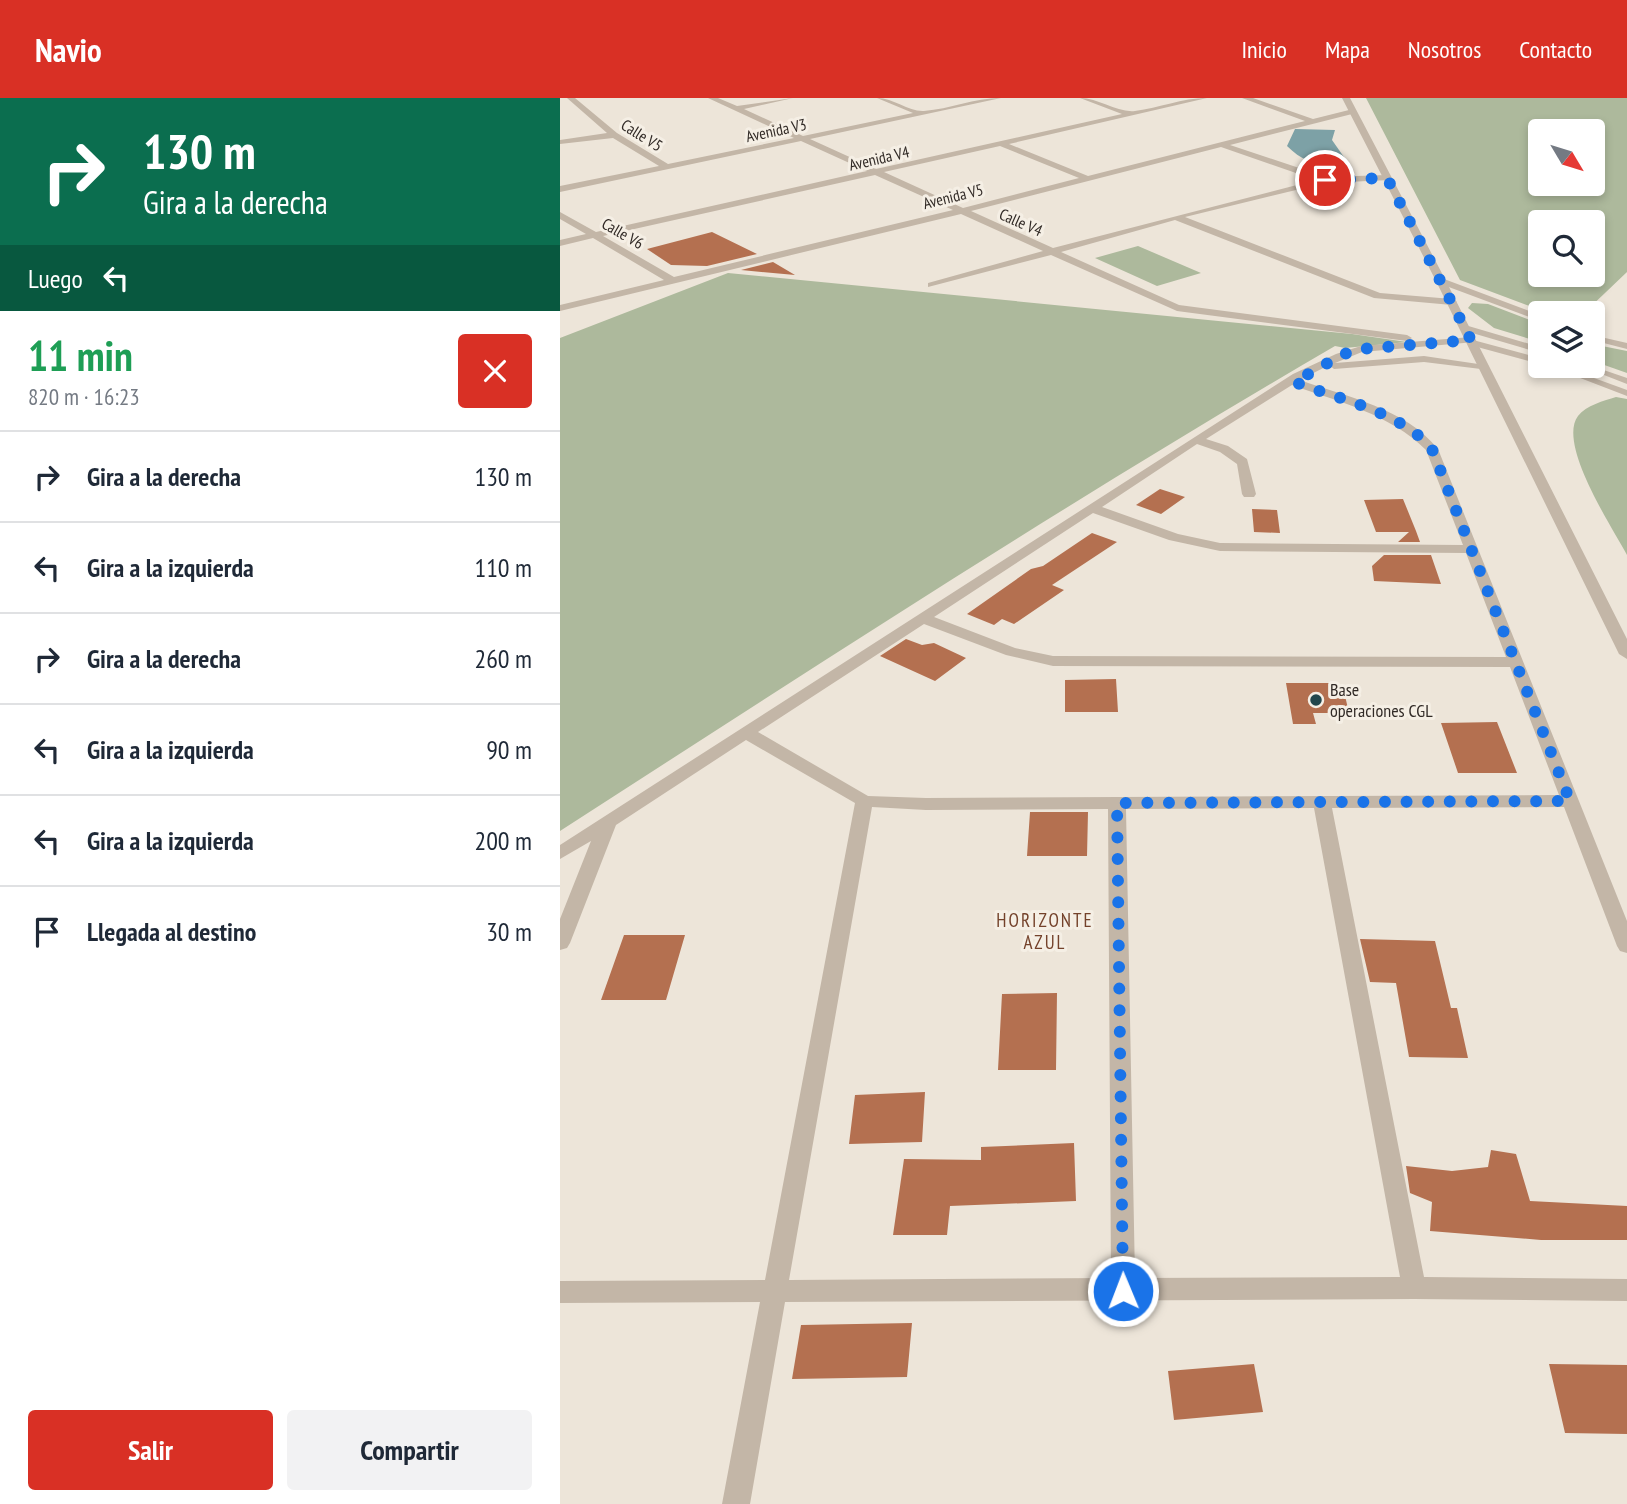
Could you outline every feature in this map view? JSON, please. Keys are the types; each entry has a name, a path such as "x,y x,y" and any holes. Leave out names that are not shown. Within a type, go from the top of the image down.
{"street":[{"name":"Calle V5","path":"571,98 614,135 667,167"},
{"name":"Calle V4","path":"712,98 1177,308 1441,342"},
{"path":"735,108 789,98"},
{"path":"881,98 921,114"},
{"name":"Avenida V3","path":"560,189 997,98"},
{"path":"1084,98 1131,114"},
{"name":"Avenida V4","path":"560,243 1203,98"},
{"path":"1246,98 1313,121"},
{"path":"1346,98 1452,302 1627,654"},
{"name":"Avenida V5","path":"560,308 670,279 962,211 1353,111"},
{"path":"560,142 614,135"},
{"path":"1001,145 1088,179"},
{"path":"1223,145 1325,180"},
{"path":"932,285 1176,217 1325,180 1387,178"},
{"name":"Calle V6","path":"560,215 670,279"},
{"path":"1176,217 1378,296 1452,302"},
{"path":"560,853 1196,440 1294,382 1344,354 1361,349 1469,337"},
{"path":"1317,369 1424,359 1485,368"},
{"path":"1294,382 1398,422 1422,436 1437,462 1627,946"},
{"path":"1196,440 1224,449 1244,462 1249,494"},
{"path":"1093,508 1174,537 1220,547 1469,549"},
{"path":"923,618 1011,653 1053,661 1516,662"},
{"path":"747,733 864,801 1570,801"},
{"path":"736,1504 864,801"},
{"path":"1322,801 1414,1288"},
{"path":"1117,803 1123,1291"},
{"path":"560,943 608,822"},
{"path":"560,1292 1414,1288 1627,1290"}],"lane":[{"path":"1441,281 1528,314"},
{"path":"1469,337 1528,348"},
{"path":"1469,337 1528,357"},
{"path":"1605,340 1627,346"},
{"path":"1605,373 1627,381"},
{"path":"1586,378 1627,393"}],"green space":[{"path":"1366,98 1627,98 1627,272 1597,301 1528,301 1528,306 1460,280"},
{"path":"1138,246 1201,273 1157,286 1095,258"},
{"path":"728,273 1352,334 1407,342 1345,348 1335,346 1042,523 560,831 560,338"},
{"path":"1472,303 1488,304 1528,319 1528,338 1494,328 1468,308"},
{"path":"1605,347 1627,351 1627,373 1605,365"},
{"path":"1616,397 1627,399 1627,555 1599,506 1580,465 1573,429 1578,416 1586,409"}],"water":[{"path":"1295,129 1335,130 1332,140 1346,160 1345,165 1321,165 1300,156 1287,146"}],"building":[{"path":"712,232 757,254 707,266 671,265 647,249"},
{"path":"773,262 795,275 741,270"},
{"path":"1160,489 1185,497 1161,514 1136,505"},
{"path":"1403,499 1420,542 1398,542 1409,532 1376,532 1364,500"},
{"path":"1252,509 1277,510 1280,533 1254,532"},
{"path":"1092,533 1117,542 1052,585 1064,590 1014,624 1002,619 994,625 967,614 1031,569 1043,566"},
{"path":"1384,555 1431,555 1441,584 1374,581 1372,566"},
{"path":"906,639 922,645 934,643 966,658 935,681 880,656"},
{"path":"1116,679 1118,712 1065,712 1065,680"},
{"path":"1286,683 1330,683 1331,687 1343,687 1349,713 1313,713 1316,724 1293,724"},
{"path":"1497,722 1517,773 1458,773 1441,723"},
{"path":"1030,812 1088,812 1087,856 1027,856"},
{"path":"624,935 685,935 666,1000 601,1000"},
{"path":"1360,939 1435,941 1451,1008 1457,1008 1468,1058 1409,1057 1396,983 1370,982"},
{"path":"1057,993 1056,1070 998,1070 1002,994"},
{"path":"925,1092 922,1142 849,1144 855,1095"},
{"path":"1074,1143 1076,1201 950,1206 947,1235 893,1235 904,1159 981,1160 981,1147"},
{"path":"1491,1150 1516,1154 1530,1201 1627,1206 1627,1240 1541,1240 1430,1231 1432,1202 1410,1193 1406,1166 1452,1171 1488,1167"},
{"path":"912,1323 907,1377 792,1379 801,1325"},
{"path":"1254,1364 1263,1412 1174,1420 1168,1371"},
{"path":"1549,1364 1627,1365 1627,1434 1565,1433"}],"place":[{"name":"Base operaciones CGL","path":"1316,700"}],"district":[{"name":"HORIZONTE AZUL","path":"1045,931"}],"route":[{"path":"1123,1291 1117,803 1570,801 1432,449 1422,436 1398,422 1294,382 1344,354 1361,349 1471,340 1387,178 1325,180"}]}
